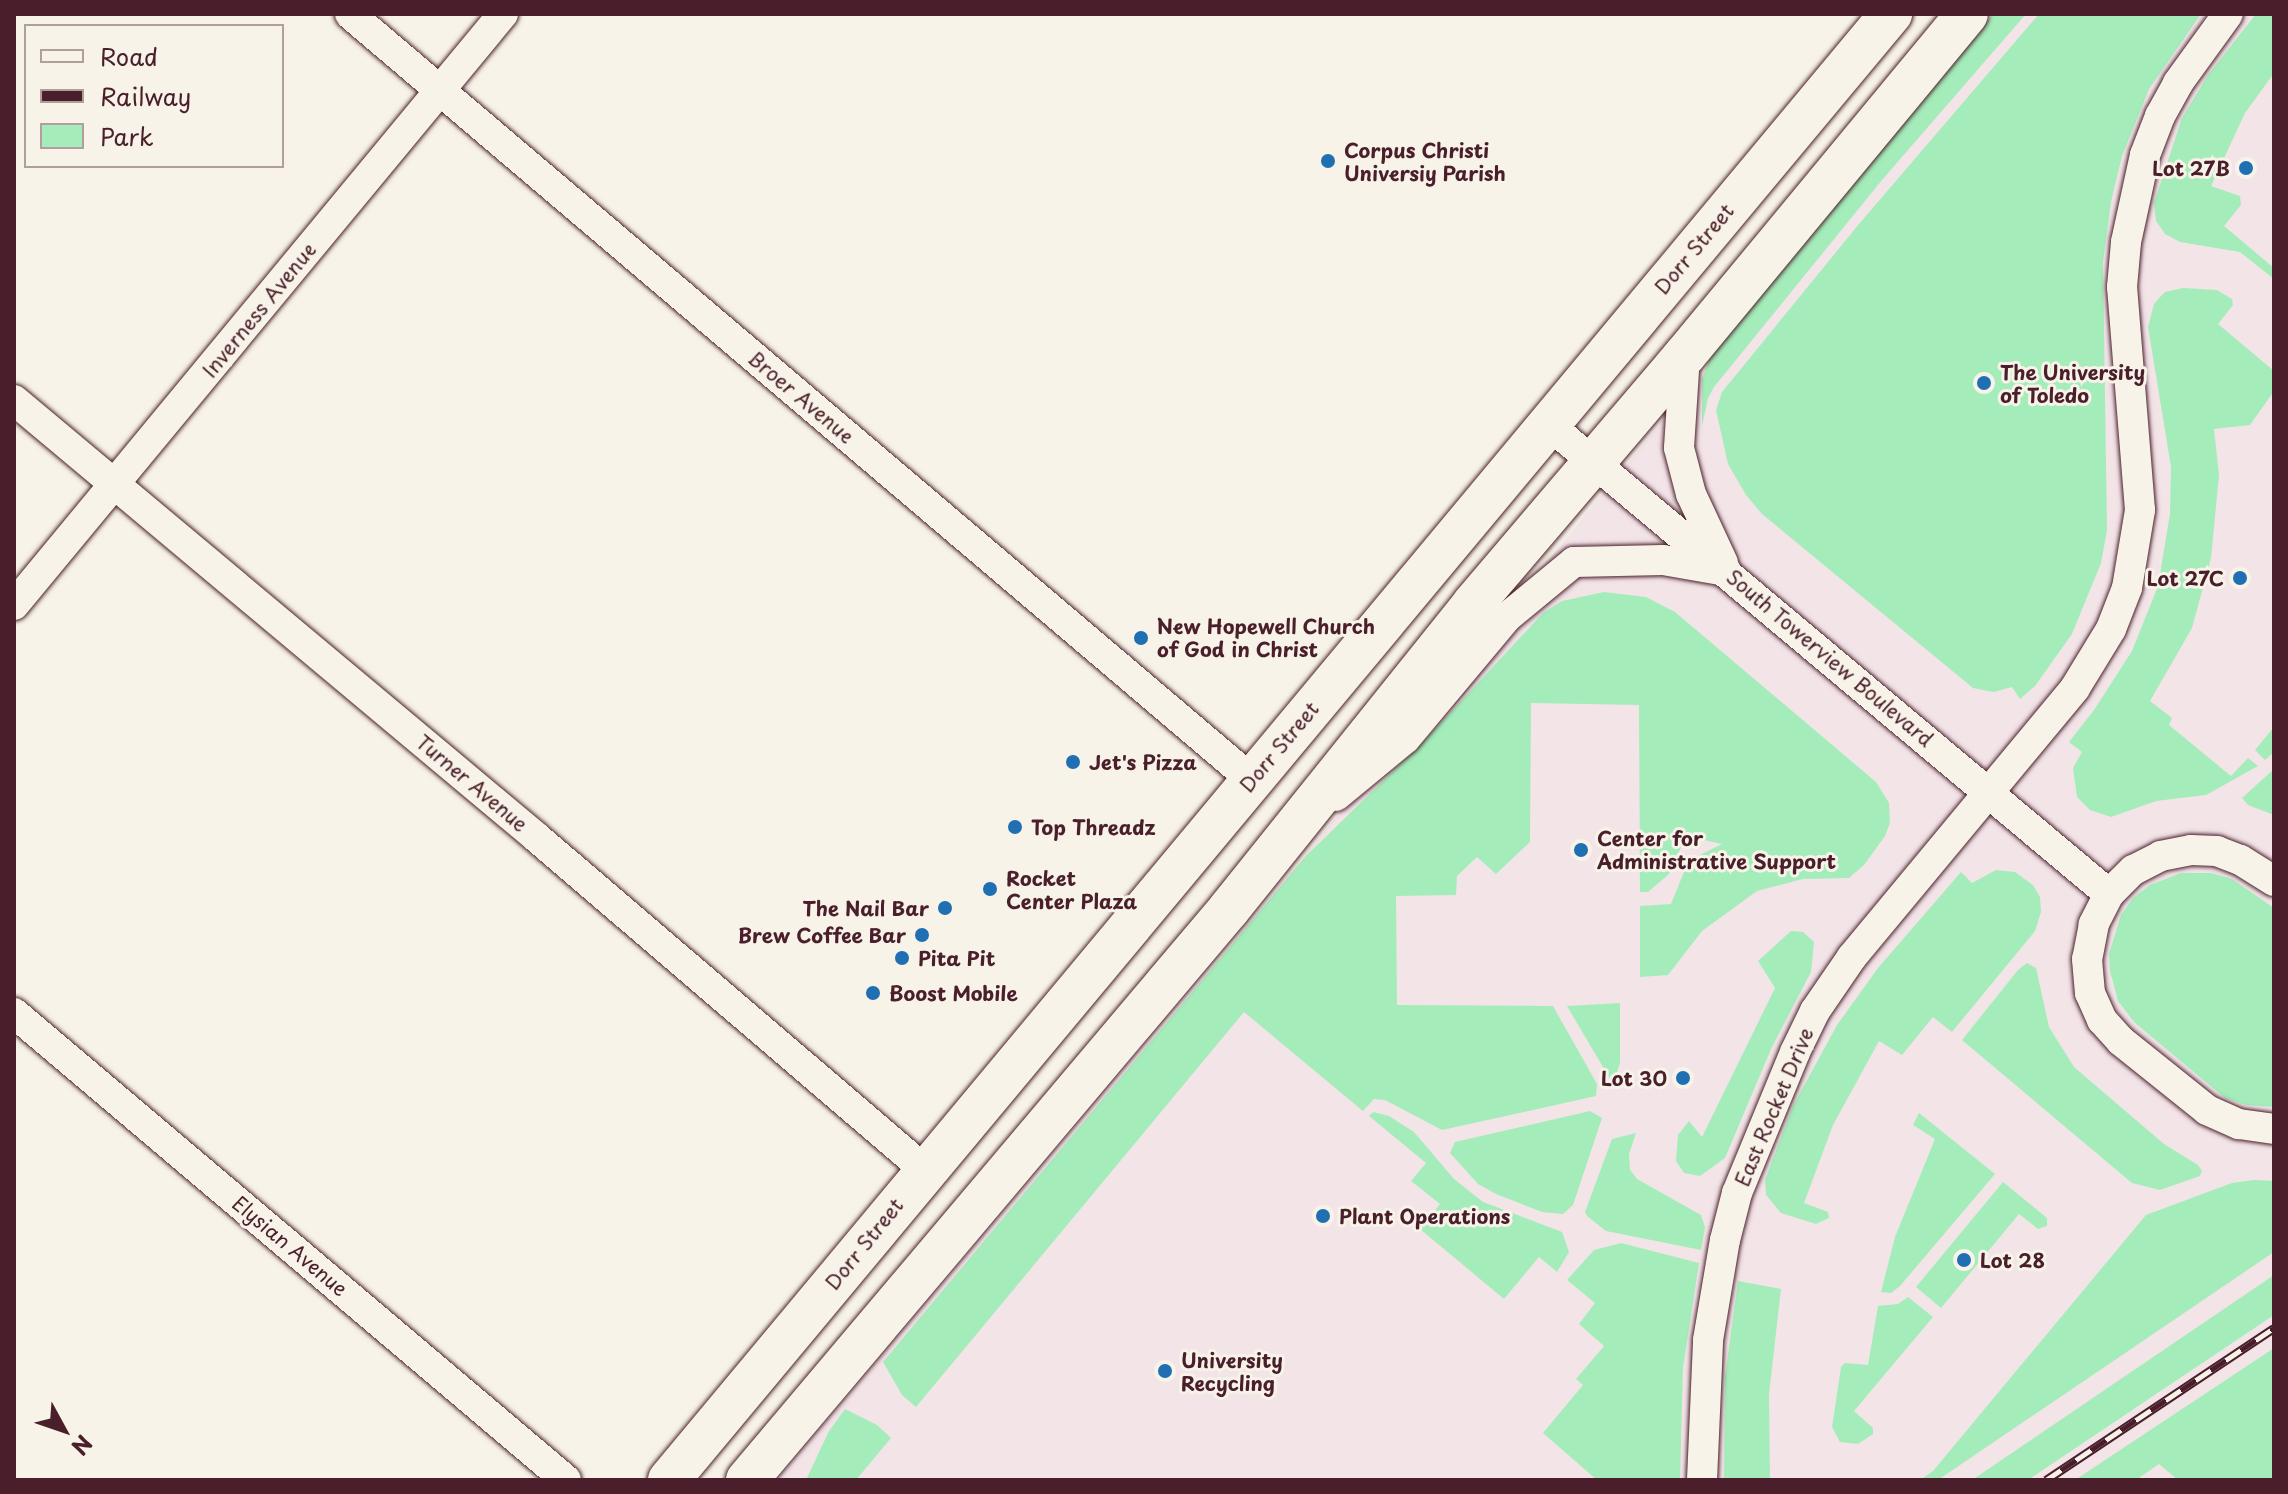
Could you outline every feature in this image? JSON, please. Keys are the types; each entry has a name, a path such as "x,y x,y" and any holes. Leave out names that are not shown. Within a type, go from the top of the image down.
{"main road":[{"name":"Dorr Street","path":"669,1480 1891,14"},
{"path":"747,1480 1286,838 1473,604 1685,355 1967,14"},
{"path":"719,1480 714,1471 715,1462 811,1341 925,1170"}],"street":[{"name":"Broer Avenue","path":"350,14 1252,780"},
{"name":"Inverness Avenue","path":"14,605 503,14"},
{"name":"East Rocket Drive","path":"1702,1480 1703,1396 1718,1277 1737,1193 1775,1094 1815,1011 1852,957 2075,688 2111,629 2127,588 2140,510 2122,287 2126,242 2145,155 2160,116 2178,83 2228,14"},
{"path":"1685,355 1679,448 1691,494 1728,572"},
{"name":"Turner Avenue","path":"14,400 536,837 925,1170"},
{"name":"South Towerview Boulevard","path":"1548,424 2109,894"},
{"path":"1286,838 1405,739 1506,618 1574,562 1663,560 1728,572"},
{"path":"2274,881 2240,860 2217,851 2191,850 2161,856 2133,870 2109,894 2094,924 2087,959 2090,993 2102,1020 2121,1041 2207,1110 2239,1124 2274,1129"},
{"name":"Elysian Avenue","path":"14,1013 566,1480"}],"shaded area":[{"name":"The University of Toledo","path":"1998,14 2274,14 2274,1480 777,1480 1306,854"}],"green space":[{"path":"1993,14 2026,14 1882,180 1714,387 1708,398 1702,426 1702,379 1710,358 1724,337"},
{"path":"2039,14 2201,14 2149,89 2122,156 2111,202 2103,262 2107,530 2101,563 2072,634 2035,686 2020,699 2012,687 1994,692 1973,688 1762,514 1746,495 1728,464 1716,410 1722,392 1859,224"},
{"path":"2256,14 2274,14 2274,73 2245,113 2211,186 2240,196 2241,205 2224,226 2274,268 2274,279 2240,252 2180,242 2165,234 2156,221 2154,203 2182,118 2208,75"},
{"path":"2183,288 2217,290 2232,299 2233,305 2218,324 2274,371 2274,391 2250,425 2214,429 2219,475 2211,558 2192,628 2150,701 2172,718 2169,725 2231,776 2248,758 2258,766 2206,795 2156,801 2111,817 2090,810 2077,797 2073,768 2082,752 2069,742 2132,651 2158,586 2170,514 2171,467 2148,327 2154,304 2160,297 2165,292"},
{"path":"1604,592 1646,597 1675,612 1876,782 1889,803 1890,823 1885,836 1864,865 1849,878 1803,879 1757,891 1702,931 1668,975 1640,977 1640,906 1671,904 1684,872 1698,856 1722,844 1686,836 1669,874 1648,892 1640,892 1639,705 1531,703 1530,842 1496,874 1477,857 1457,876 1456,895 1396,896 1397,1005 1553,1006 1597,1084 1596,1096 1442,1130 1385,1100 1374,1099 1363,1111 1244,1012 916,1407 902,1395 883,1362 1306,856 1425,740 1543,613 1562,601"},
{"path":"2274,727 2274,752 2265,760 2255,750"},
{"path":"2274,769 2274,815 2248,805 2242,798"},
{"path":"1996,870 2015,872 2033,885 2040,897 2041,912 2035,931 1952,1032 1933,1017 1902,1055 1879,1041 1833,1125 1804,1203 1828,1212 1829,1218 1816,1224 1781,1213 1766,1195 1765,1180 1793,1106 1837,1025 1878,968 1961,872 1972,883"},
{"path":"2181,873 2211,873 2232,879 2274,908 2274,1107 2246,1105 2225,1098 2134,1022 2118,1001 2109,954 2121,915 2133,898 2150,885"},
{"path":"1791,931 1803,932 1814,942 1811,972 1772,1047 1725,1158 1700,1176 1684,1173 1676,1161 1678,1135 1689,1121 1702,1137 1775,988 1758,961"},
{"path":"2027,963 2036,968 2049,1027 2074,1067 2164,1144 2198,1165 2202,1171 2200,1176 2160,1190 2132,1183 1962,1040"},
{"path":"1620,1003 1620,1063 1613,1084 1567,1006"},
{"path":"1590,1111 1602,1118 1573,1205 1563,1214 1542,1212 1496,1194 1478,1184 1450,1153 1455,1142"},
{"path":"1373,1112 1389,1116 1414,1132 1454,1179 1483,1202 1562,1232 1569,1252 1557,1272 1539,1257 1504,1299 1420,1229 1440,1204 1411,1181 1426,1163 1369,1116"},
{"path":"1919,1113 1995,1174 1900,1286 1891,1293 1881,1292 1895,1237 1935,1139 1913,1125"},
{"path":"1636,1133 1629,1154 1630,1170 1637,1179 1701,1215 1705,1227 1701,1250 1606,1231 1587,1216 1585,1212 1612,1139"},
{"path":"2274,1181 2274,1252 1938,1480 1920,1480 1933,1471 2146,1215 2232,1183"},
{"path":"2003,1182 2047,1218 2047,1226 2038,1229 2019,1214 1941,1308 1916,1287"},
{"path":"1621,1243 1699,1263 1683,1368 1680,1480 1597,1480 1543,1433 1583,1385 1576,1379 1604,1346 1579,1324 1595,1303 1567,1280 1594,1250"},
{"path":"2274,1275 2274,1315 2028,1480 1972,1480"},
{"path":"1738,1281 1781,1289 1769,1394 1770,1480 1724,1480 1725,1377"},
{"path":"1908,1297 1933,1317 1854,1411 1873,1428 1873,1434 1858,1444 1840,1442 1832,1427 1841,1367 1845,1363 1868,1365 1878,1306 1898,1304"},
{"path":"2274,1348 2274,1480 2178,1480 2159,1464 2136,1480 2075,1480"},
{"path":"845,1409 877,1425 891,1438 856,1480 806,1480 829,1431"}],"railway":[{"path":"2046,1480 2274,1328"}],"place":[{"name":"Corpus Christi Universiy Parish","path":"1328,161"},
{"name":"Lot 27B","path":"2246,168"},
{"name":"The University of Toledo","path":"1984,383"},
{"name":"Lot 27C","path":"2240,578"},
{"name":"New Hopewell Church of God in Christ","path":"1141,638"},
{"name":"Jet's Pizza","path":"1073,762"},
{"name":"Top Threadz","path":"1015,827"},
{"name":"Center for Administrative Support","path":"1581,850"},
{"name":"Rocket Center Plaza","path":"990,889"},
{"name":"The Nail Bar","path":"945,908"},
{"name":"Brew Coffee Bar","path":"922,935"},
{"name":"Pita Pit","path":"902,958"},
{"name":"Boost Mobile","path":"873,993"},
{"name":"Lot 30","path":"1683,1078"},
{"name":"Plant Operations","path":"1323,1216"},
{"name":"Lot 28","path":"1964,1260"},
{"name":"University Recycling","path":"1165,1371"}]}
